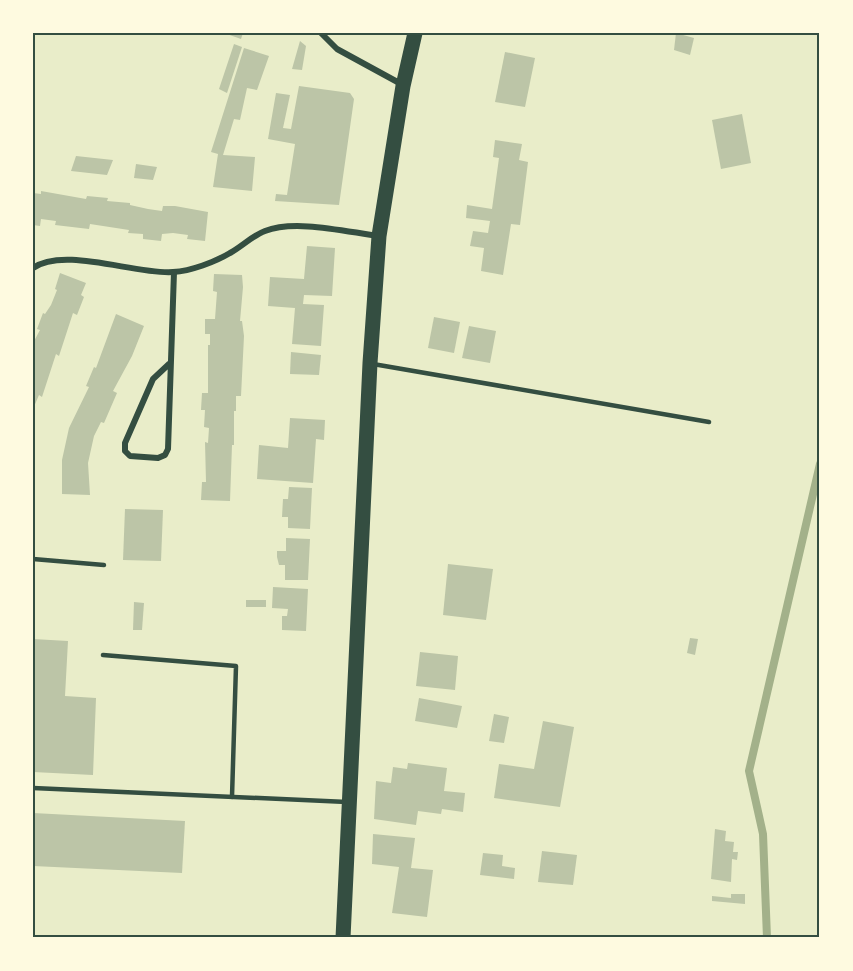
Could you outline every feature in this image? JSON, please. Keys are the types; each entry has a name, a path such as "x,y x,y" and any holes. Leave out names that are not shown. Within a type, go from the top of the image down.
{"main road":[{"path":"343,938 370,363 379,236 403,86 415,33"}],"street":[{"path":"321,33 337,49 403,86"},
{"path":"33,268 40,263 65,260 174,272 211,262 229,254 265,231 286,227 332,229 379,236"},
{"path":"169,364 153,379 125,443 125,451 130,456 158,458 165,455 168,449 169,364 174,272"}],"lane":[{"path":"370,363 709,422"},
{"path":"33,559 104,565"},
{"path":"103,656 236,666 232,797"},
{"path":"33,788 350,802"}],"building":[{"path":"224,33 243,33 241,39"},
{"path":"676,33 694,38 690,55 674,50"},
{"path":"300,41 306,46 302,70 292,69"},
{"path":"234,44 242,47 227,93 219,89"},
{"path":"244,48 269,56 257,90 247,88 240,120 234,119 223,155 255,157 252,191 213,187 218,154 211,152"},
{"path":"505,52 535,58 525,107 495,102"},
{"path":"299,86 350,93 354,99 339,205 275,201 276,194 287,195 295,144 268,139 276,93 290,95 283,128 291,129"},
{"path":"742,114 751,163 721,169 712,120"},
{"path":"495,140 522,144 519,160 528,162 520,225 511,224 503,275 481,271 484,248 470,246 473,231 488,233 490,221 466,218 467,205 492,209 499,158 493,157"},
{"path":"76,156 113,160 107,175 71,171"},
{"path":"136,164 157,167 153,180 134,178"},
{"path":"41,191 86,199 87,196 108,198 107,201 130,203 130,205 162,211 163,206 175,206 208,212 205,241 187,239 188,235 173,233 162,234 161,241 143,239 143,234 128,233 129,230 90,224 89,229 55,225 56,221 41,219 40,226 33,225 33,193 41,194"},
{"path":"307,246 335,248 332,296 304,295 303,304 324,305 321,346 292,344 295,308 268,306 270,277 304,279"},
{"path":"60,273 86,283 81,295 84,297 77,315 73,313 42,397 39,395 33,409 33,343 40,330 37,329 43,313 45,314 51,305 57,290 55,289"},
{"path":"214,274 242,275 243,287 240,321 242,321 244,336 241,396 236,396 236,411 234,411 230,501 201,500 202,482 206,482 205,442 208,443 209,428 204,427 205,410 201,410 202,393 208,393 210,334 205,334 205,319 215,319 217,292 213,291"},
{"path":"116,314 144,326 132,356 113,391 117,393 104,423 101,422 94,436 88,463 90,495 62,494 62,460 69,428 89,387 86,386 94,367 96,368"},
{"path":"434,317 460,322 454,353 428,348"},
{"path":"469,326 496,331 490,363 462,358"},
{"path":"291,352 321,355 319,375 290,374"},
{"path":"290,418 325,420 324,440 316,439 313,483 257,479 259,445 288,448"},
{"path":"289,487 312,488 310,529 288,528 288,517 282,517 283,499 288,499"},
{"path":"125,509 163,510 161,561 123,560"},
{"path":"286,538 310,539 308,580 285,580 285,565 279,565 277,551 286,551"},
{"path":"448,564 493,569 486,620 443,615"},
{"path":"273,587 308,589 306,631 282,630 282,616 287,616 288,609 272,608"},
{"path":"246,600 266,600 266,607 246,607"},
{"path":"134,602 144,603 142,630 133,630"},
{"path":"690,638 698,639 695,655 687,653"},
{"path":"33,639 68,641 65,696 96,698 93,775 33,772"},
{"path":"420,652 458,656 455,690 416,686"},
{"path":"419,698 462,706 457,728 415,721"},
{"path":"494,714 509,717 504,743 489,741"},
{"path":"543,721 574,727 560,807 494,798 499,764 534,769"},
{"path":"408,763 447,768 444,791 465,793 463,812 442,809 441,814 418,811 416,825 374,819 376,781 391,783 393,767 407,769"},
{"path":"33,813 185,821 182,873 33,866"},
{"path":"715,829 726,831 725,841 734,842 733,852 738,852 737,860 732,859 731,882 711,879"},
{"path":"373,834 415,838 411,868 433,870 427,917 392,913 399,867 372,864"},
{"path":"542,851 577,855 573,885 538,882"},
{"path":"483,853 503,855 502,866 515,868 514,879 480,875"},
{"path":"731,894 745,894 745,904 712,901 712,896 731,898"}],"waterway":[{"path":"767,938 763,834 749,771 820,464"}]}
